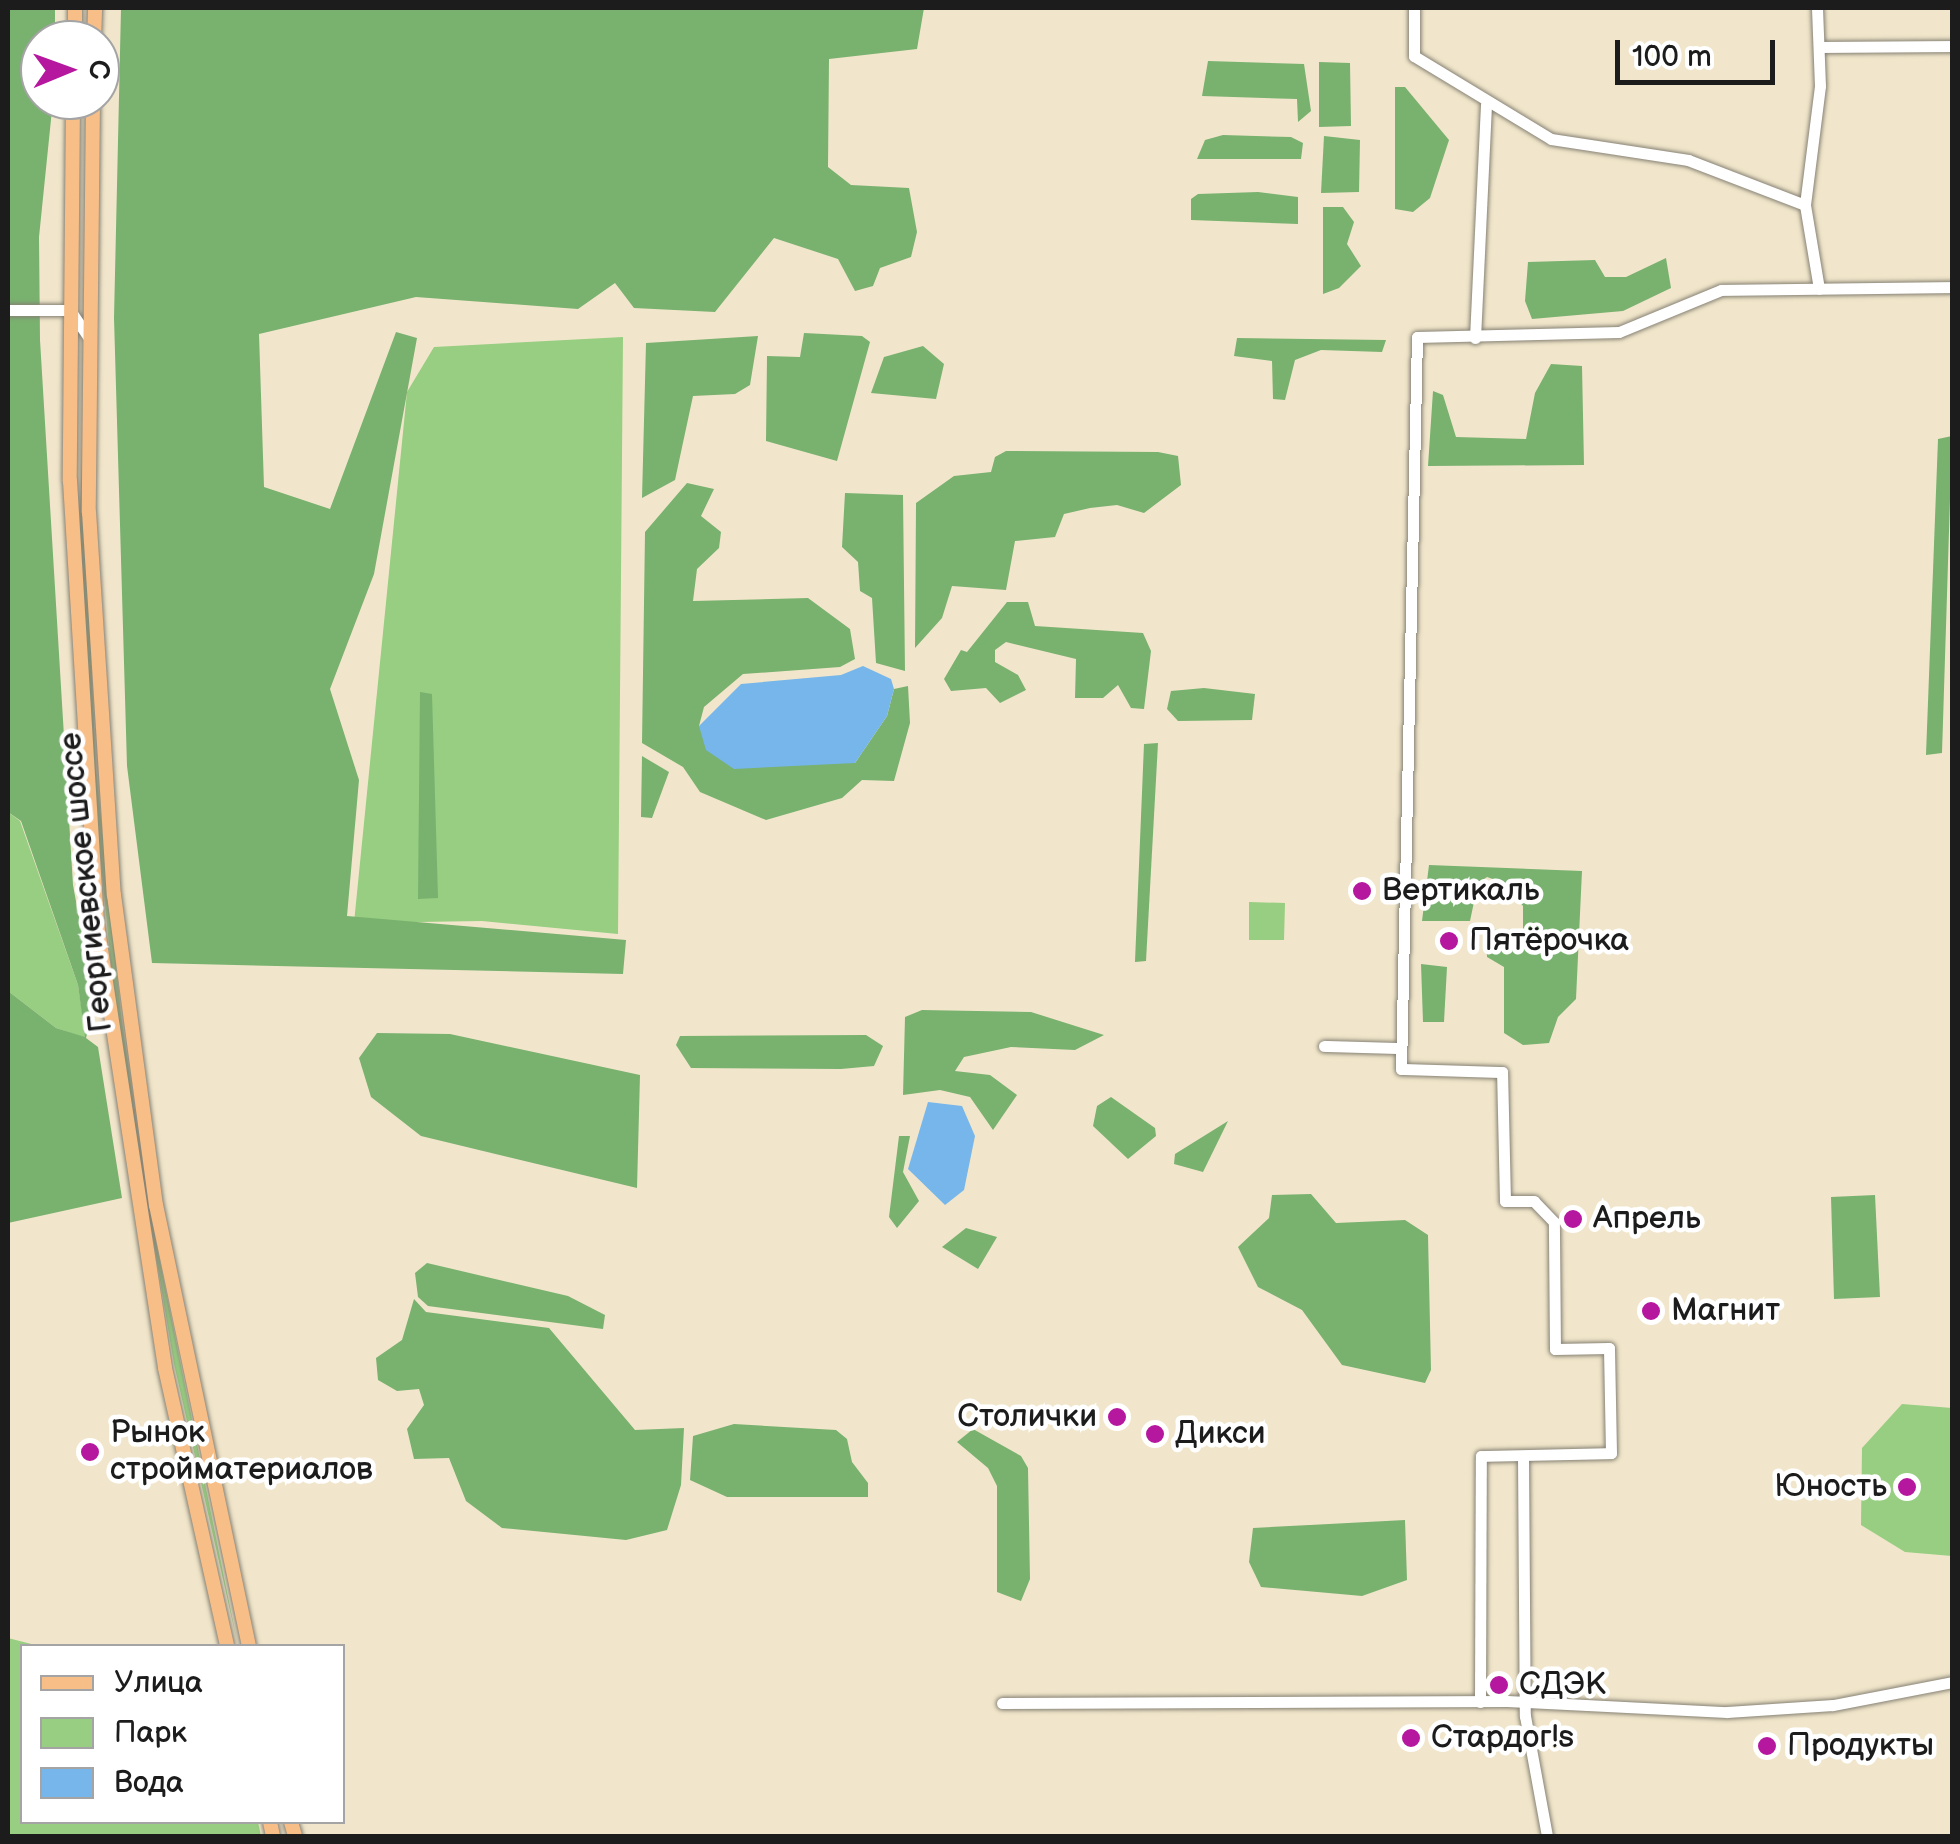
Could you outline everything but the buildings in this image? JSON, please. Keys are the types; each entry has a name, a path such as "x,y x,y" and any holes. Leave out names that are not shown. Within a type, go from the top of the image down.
{"main road":[{"name":"Георгиевское шоссе","path":"74,120 72,562 97,923 162,1351 228,1644"},
{"name":"Георгиевское шоссе","path":"93,120 90,340 97,703 128,1015 181,1343 247,1643"}],"street":[{"path":"1414,8 1414,56 1486,104 1551,139 1688,160 1805,206"},
{"path":"1817,8 1823,47 1805,206 1819,288"},
{"path":"1823,47 1952,46"},
{"path":"1475,338 1486,104"},
{"path":"1480,1702 1481,1456 1610,1453 1609,1348 1555,1349 1554,1222 1534,1201 1505,1201 1502,1072 1402,1069 1418,337 1619,332 1721,290 1952,287"},
{"path":"8,310 70,310 90,340"},
{"path":"1324,1046 1400,1048"},
{"path":"1523,1457 1525,1704 1546,1836"},
{"path":"1002,1703 1480,1702 1782,1710 1952,1682"}],"green space":[{"path":"8,8 55,8 55,20 20,20 20,120 51,120 39,237 40,340 73,885 95,1005 86,1038 98,1047 122,1198 8,1223 8,991 56,1028 85,1037 78,985 21,821 8,812"},
{"path":"121,8 924,8 917,49 829,59 828,167 851,185 909,188 917,232 911,257 880,268 873,286 855,291 838,259 774,238 715,312 634,308 615,283 578,309 416,297 259,334 264,487 330,509 396,332 417,338 374,574 330,689 359,780 347,916 626,940 623,974 152,963 127,766 114,318"},
{"path":"1208,61 1304,64 1311,111 1298,122 1297,99 1202,96"},
{"path":"1319,62 1350,63 1351,126 1319,127"},
{"path":"1395,87 1405,87 1449,140 1430,198 1413,212 1395,209"},
{"path":"1223,135 1291,137 1303,143 1301,159 1197,159 1205,140"},
{"path":"1324,136 1360,140 1359,192 1321,193"},
{"path":"1258,192 1298,197 1298,224 1191,220 1191,199 1198,194"},
{"path":"1323,207 1343,207 1354,222 1347,244 1361,266 1339,288 1323,294"},
{"path":"1666,258 1671,288 1623,311 1532,319 1525,301 1528,262 1595,260 1605,277 1626,277"},
{"path":"804,333 862,336 870,342 837,461 766,441 767,356 800,357"},
{"path":"758,336 750,385 735,394 693,396 675,480 642,498 646,343"},
{"path":"623,337 618,934 482,921 354,923 407,392 434,347"},
{"path":"1237,338 1386,340 1382,352 1321,350 1295,360 1285,400 1273,399 1272,361 1234,356"},
{"path":"923,346 944,364 936,399 871,393 884,357"},
{"path":"1551,364 1582,366 1584,465 1428,466 1433,391 1443,395 1456,437 1526,439 1535,393"},
{"path":"1952,436 1942,753 1926,755 1938,439"},
{"path":"1006,451 1158,452 1178,456 1181,485 1144,513 1117,505 1090,508 1064,514 1055,537 1015,541 1006,590 952,586 942,618 915,648 916,503 954,476 991,472 995,457"},
{"path":"82,454 96,770 121,1014 147,1198 237,1641 174,1364 116,1016 92,771 79,557"},
{"path":"687,483 714,489 701,516 721,532 719,548 697,569 693,601 808,598 850,629 855,659 840,667 743,674 704,707 699,726 855,763 887,716 894,689 908,686 910,723 894,781 862,780 842,798 766,820 700,792 683,767 642,743 645,532"},
{"path":"845,493 903,495 905,671 876,663 872,598 860,591 858,562 842,547"},
{"path":"1007,602 1028,602 1035,626 1143,633 1151,651 1144,709 1131,708 1118,685 1103,698 1075,698 1076,659 1006,642 995,650 995,662 1018,675 1026,690 1000,703 986,688 951,691 944,679 961,650 967,652"},
{"path":"1204,688 1255,694 1252,720 1178,721 1167,709 1171,691"},
{"path":"420,692 432,694 438,898 418,899"},
{"path":"1158,743 1146,961 1135,962 1144,744"},
{"path":"642,756 669,772 652,818 641,817"},
{"path":"8,812 20,821 78,985 86,1038 56,1028 8,991"},
{"path":"1429,865 1582,871 1576,999 1558,1017 1549,1043 1523,1045 1504,1033 1504,967 1487,957 1486,930 1523,929 1523,906 1504,883 1487,877 1478,883 1470,921 1422,921"},
{"path":"1249,902 1285,903 1284,940 1249,940"},
{"path":"1421,964 1447,967 1444,1022 1423,1022"},
{"path":"922,1010 1031,1012 1104,1035 1075,1050 1011,1047 964,1057 955,1071 990,1075 1017,1095 993,1130 970,1097 940,1090 903,1095 905,1017"},
{"path":"377,1033 450,1034 640,1075 637,1188 421,1136 371,1097 359,1058"},
{"path":"866,1035 883,1046 874,1066 841,1069 691,1068 676,1045 680,1036"},
{"path":"1111,1097 1155,1128 1156,1136 1128,1159 1093,1126 1097,1106"},
{"path":"1228,1121 1203,1172 1174,1164 1175,1154"},
{"path":"899,1136 910,1136 903,1172 919,1201 897,1228 889,1217"},
{"path":"1311,1194 1336,1223 1405,1220 1428,1235 1431,1370 1425,1383 1342,1365 1302,1310 1258,1287 1238,1247 1269,1218 1272,1195"},
{"path":"1875,1195 1880,1297 1834,1299 1831,1197"},
{"path":"966,1228 997,1237 978,1269 942,1247"},
{"path":"427,1263 568,1296 605,1315 603,1329 428,1306 418,1297 415,1273"},
{"path":"414,1299 426,1312 549,1328 635,1430 684,1428 681,1485 667,1530 626,1540 502,1528 466,1501 449,1458 414,1459 407,1429 424,1405 419,1389 397,1391 378,1380 376,1358 402,1340"},
{"name":"Юность","path":"1902,1404 1952,1408 1952,1556 1905,1552 1861,1525 1862,1448"},
{"path":"734,1424 836,1430 847,1439 852,1462 868,1483 868,1497 727,1497 690,1480 693,1436"},
{"path":"973,1429 1021,1456 1028,1468 1030,1579 1021,1601 997,1592 997,1486 988,1468 957,1442"},
{"path":"1405,1520 1407,1580 1362,1596 1261,1587 1249,1562 1253,1528"},
{"path":"8,1638 31,1644 20,1644 20,1824 258,1824 261,1836 8,1836"}],"water":[{"path":"863,666 891,679 894,689 887,716 855,763 734,769 706,750 699,726 741,684 841,675"},
{"path":"928,1102 962,1106 975,1136 964,1190 945,1205 908,1169"}],"place":[{"name":"Вертикаль","path":"1362,891"},
{"name":"Пятёрочка","path":"1449,941"},
{"name":"Апрель","path":"1573,1219"},
{"name":"Магнит","path":"1651,1311"},
{"name":"Столички","path":"1117,1417"},
{"name":"Дикси","path":"1155,1434"},
{"name":"Рынок стройматериалов","path":"90,1452"},
{"name":"Юность","path":"1907,1487"},
{"name":"СДЭК","path":"1499,1685"},
{"name":"Стардог!s","path":"1411,1738"},
{"name":"Продукты","path":"1767,1746"}]}
